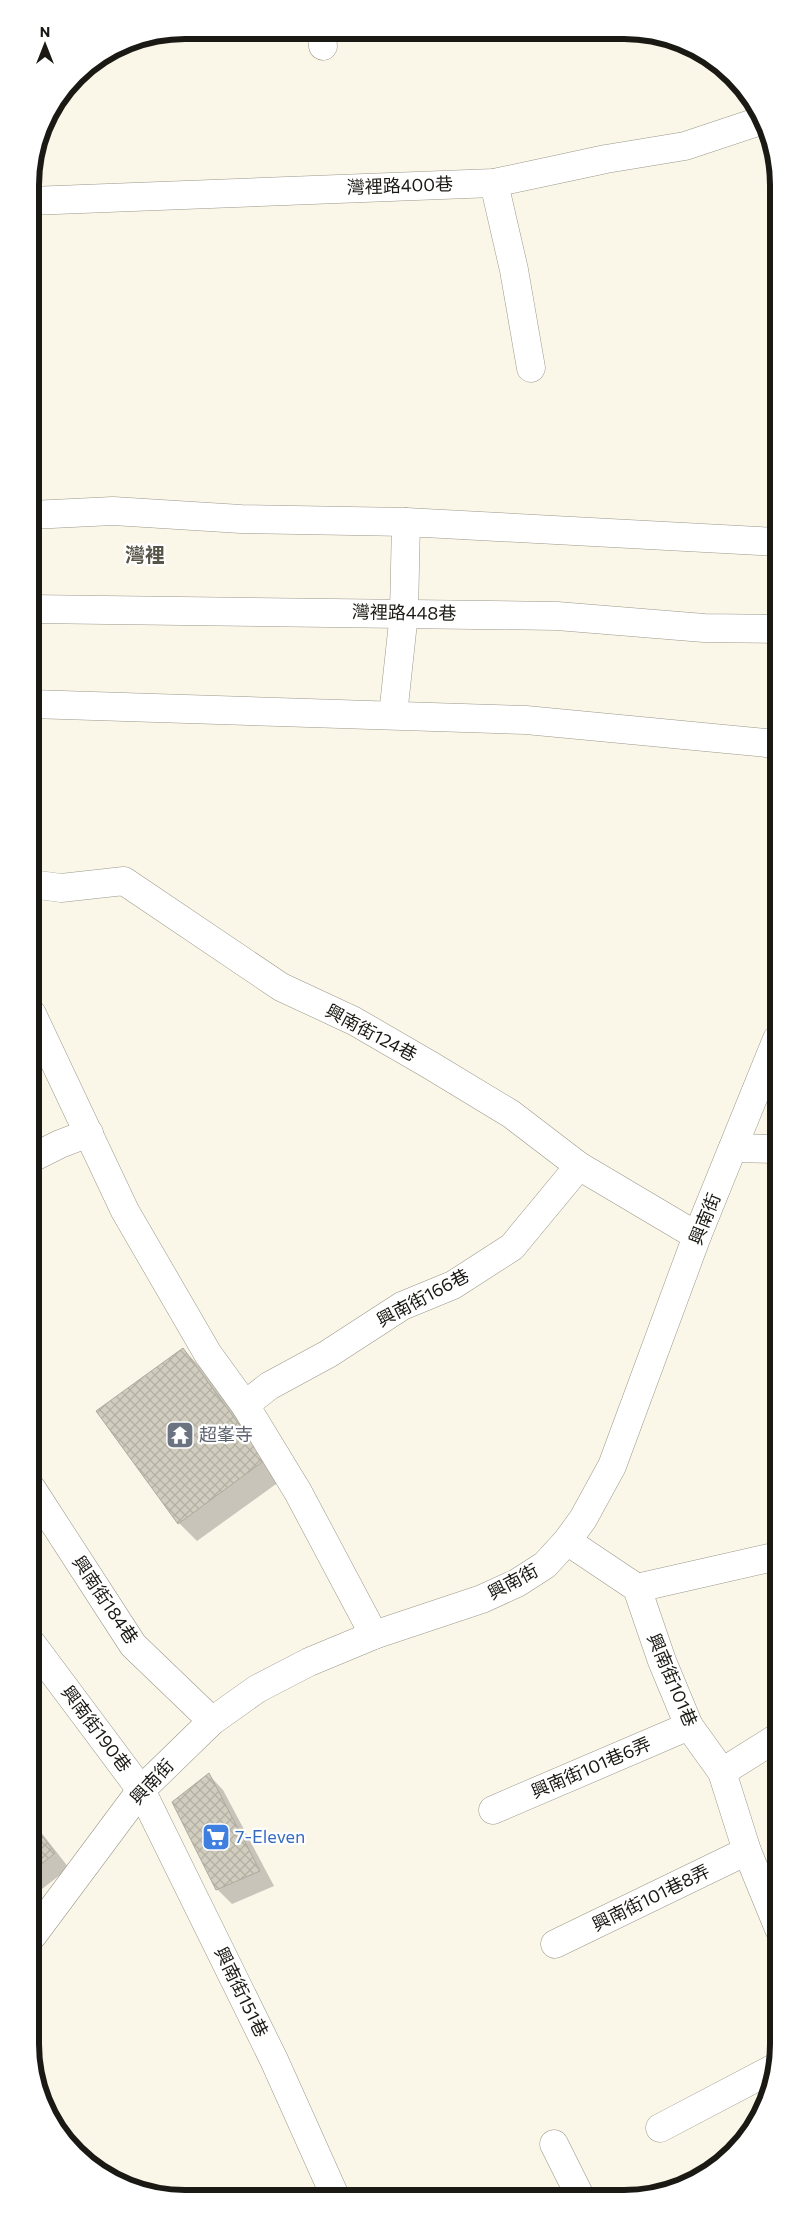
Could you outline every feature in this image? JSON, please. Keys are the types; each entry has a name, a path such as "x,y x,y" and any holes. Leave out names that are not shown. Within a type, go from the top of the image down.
{"street":[{"name":"灣裡路400巷","path":"39,201 494,183 606,159 685,146 756,122"},
{"path":"494,183 514,270 531,368"},
{"path":"39,515 114,511 241,519 406,522 770,542"},
{"path":"393,716 404,613 406,522"},
{"name":"灣裡路448巷","path":"39,609 557,616 704,628 770,629"},
{"path":"39,704 526,720 770,743"},
{"name":"興南街124巷","path":"39,885 61,888 124,880 281,987 354,1022 511,1114 579,1166 697,1236"},
{"path":"39,1029 125,1211 208,1354 244,1405 298,1492 374,1634"},
{"name":"興南街","path":"39,1927 141,1790 212,1721 257,1689 309,1662 374,1634 482,1599 517,1583 545,1565 567,1541 592,1504 612,1466 697,1236 770,1056"},
{"path":"39,1154 89,1133"},
{"path":"732,1148 770,1149"},
{"name":"興南街166巷","path":"244,1405 269,1386 328,1354 402,1306 453,1285 512,1247 579,1166"},
{"name":"興南街184巷","path":"39,1500 133,1645 212,1721"},
{"path":"567,1541 637,1588 770,1558"},
{"name":"興南街101巷","path":"637,1588 662,1661 689,1726 722,1772 747,1851 770,1909"},
{"name":"興南街190巷","path":"39,1653 141,1790"},
{"name":"興南街101巷6弄","path":"493,1810 689,1726"},
{"path":"722,1772 770,1742"},
{"name":"興南街151巷","path":"141,1790 274,2060 333,2190"},
{"name":"興南街101巷8弄","path":"555,1944 747,1851"},
{"path":"660,2128 767,2072"},
{"path":"554,2144 577,2190"}],"building":[{"name":"超峯寺","path":"183,1348 265,1460 178,1524 96,1411"},
{"name":"7-Eleven","path":"209,1773 260,1871 216,1890 172,1802"},
{"path":"39,1832 55,1853 39,1866"}],"place":[{"name":"超峯寺","path":"180,1435"},
{"name":"7-Eleven","path":"216,1837"}],"district":[{"name":"灣裡","path":"145,555"}]}
